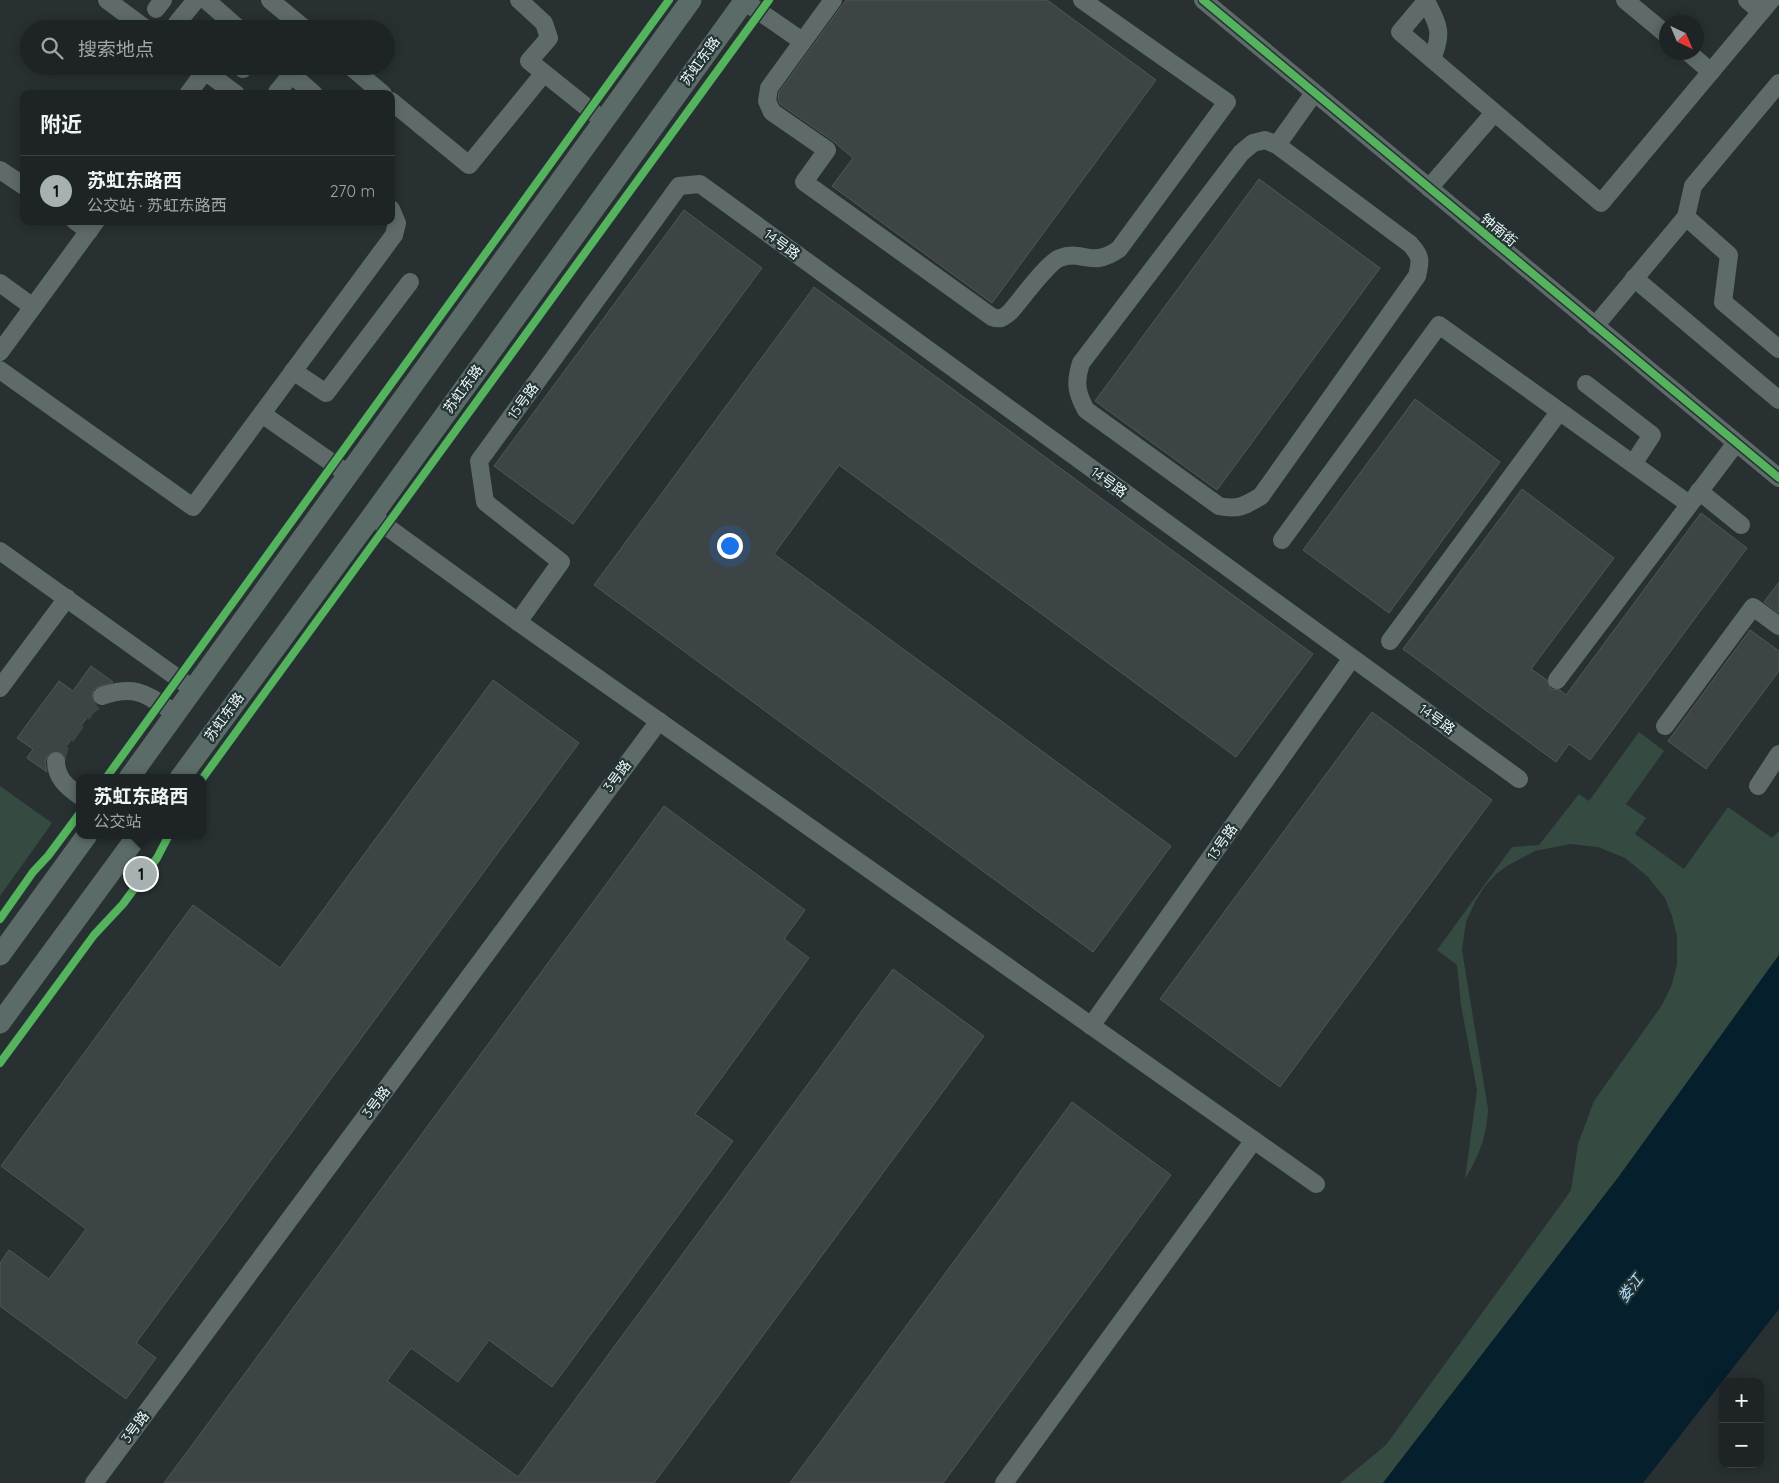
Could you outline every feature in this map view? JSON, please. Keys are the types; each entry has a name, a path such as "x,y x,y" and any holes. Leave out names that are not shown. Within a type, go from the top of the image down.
{"main road":[{"path":"132,774 691,0"},
{"name":"苏虹东路","path":"183,774 372,516 744,0"},
{"path":"0,955 84,839"},
{"path":"0,1023 135,839"}],"street":[{"path":"106,0 134,20"},
{"path":"179,20 196,0"},
{"path":"206,0 224,20"},
{"path":"270,0 293,20"},
{"path":"519,0 544,23 549,38 529,61 604,121"},
{"path":"744,0 802,41"},
{"path":"833,0 769,88 767,101 772,112 827,150 804,182 998,319 1004,318 1058,258 1069,256 1094,259 1108,257 1118,249 1227,102 1082,0"},
{"name":"钟南街","path":"1203,0 1779,478"},
{"path":"1432,59 1438,44 1439,29 1427,0 1400,32 1601,203 1766,6 1747,0"},
{"path":"1625,0 1659,28"},
{"path":"1697,60 1711,72"},
{"path":"395,104 469,165 544,73"},
{"path":"190,90 198,75"},
{"path":"209,75 230,90"},
{"path":"278,90 285,75"},
{"path":"293,75 310,90"},
{"path":"361,75 378,90"},
{"path":"1595,326 1686,217 1693,186 1779,82"},
{"path":"1278,145 1314,92"},
{"path":"1429,188 1494,113"},
{"path":"1265,140 1278,145 1410,244 1418,253 1420,264 1417,276 1261,496 1247,505 1234,509 1220,506 1086,410 1079,396 1077,378 1081,363 1241,153 1253,143 1265,140"},
{"path":"0,170 20,183"},
{"name":"15号路","path":"518,622 562,562 485,502 479,461 679,186 700,184"},
{"name":"14号路","path":"700,184 1519,779"},
{"path":"1686,217 1729,255 1723,302 1779,349"},
{"path":"0,370 193,507 394,235 397,223 395,218"},
{"path":"0,352 33,307 85,225"},
{"path":"1634,278 1779,400"},
{"path":"293,371 326,393 410,282"},
{"path":"0,283 33,307"},
{"path":"1282,540 1439,325 1633,464 1741,524"},
{"path":"1586,384 1652,436 1633,464"},
{"path":"1390,641 1559,412"},
{"path":"262,414 348,474"},
{"path":"1557,680 1736,443"},
{"path":"372,516 518,622 1316,1184"},
{"path":"0,551 193,689"},
{"path":"0,688 67,598"},
{"path":"1666,726 1753,607 1779,626"},
{"name":"13号路","path":"1092,1026 1352,658"},
{"path":"102,696 117,691 132,690 144,694 175,713"},
{"name":"3号路","path":"94,1483 659,721"},
{"path":"1758,786 1779,754"},
{"path":"56,761 56,770 62,780 76,792"},
{"path":"1004,1483 1254,1140"}],"green space":[{"path":"1639,732 1664,751 1626,804 1646,818 1635,834 1684,869 1728,807 1772,838 1779,831 1779,955 1620,1175 1383,1483 1340,1483 1386,1445 1565,1199 1571,1190 1578,1144 1594,1101 1662,1005 1671,987 1677,965 1677,936 1672,916 1665,898 1647,876 1625,858 1598,847 1570,844 1535,851 1496,874 1485,886 1475,902 1466,922 1462,950 1488,1109 1486,1128 1481,1145 1465,1179 1477,1090 1461,1005 1457,965 1437,950 1512,847 1539,845 1579,794 1589,801"},
{"path":"0,786 52,823 0,896"}],"water":[{"name":"娄江","path":"1779,955 1779,1309 1725,1378 1719,1378 1719,1386 1643,1483 1383,1483 1620,1175"}],"building":[{"path":"846,0 1047,0 1156,80 992,303 832,186 853,158 833,141 780,104 778,99 779,92"},
{"path":"1259,179 1380,268 1217,490 1095,401"},
{"path":"684,210 762,268 573,524 494,466"},
{"path":"814,287 1313,654 1236,757 839,465 774,554 1171,846 1093,952 594,585"},
{"path":"1415,399 1500,462 1389,613 1303,550"},
{"path":"1522,489 1614,558 1531,669 1547,680 1551,689 1560,690 1566,695 1701,513 1747,548 1590,760 1569,744 1556,762 1403,649"},
{"path":"1779,582 1779,613 1764,602"},
{"path":"1750,630 1779,651 1779,671 1706,769 1668,741"},
{"path":"91,666 113,682 94,689 92,698 96,705 62,752 55,751 47,756 45,762 47,772 27,758 33,749 17,738 59,681 73,691"},
{"path":"493,680 579,743 136,1343 156,1358 126,1399 0,1306 0,1263 9,1250 49,1279 86,1229 1,1166 193,905 280,968"},
{"path":"1372,712 1492,800 1280,1087 1160,999"},
{"path":"664,806 805,910 784,939 809,958 695,1114 733,1141 552,1387 489,1340 458,1382 411,1348 387,1381 518,1477 893,969 984,1036 654,1483 164,1483"},
{"path":"1072,1102 1171,1175 943,1483 790,1483"}],"tunnel":[{"path":"56,761 60,745 87,707 102,696"}],"cycle path":[{"path":"109,774 669,0"},
{"path":"206,774 769,0"},
{"path":"1203,0 1779,478"},
{"path":"0,919 33,872 48,856 76,818"},
{"path":"0,1063 94,935 123,904 157,858 167,839"}],"place":[{"name":"苏虹东路西","path":"141,874"}]}
